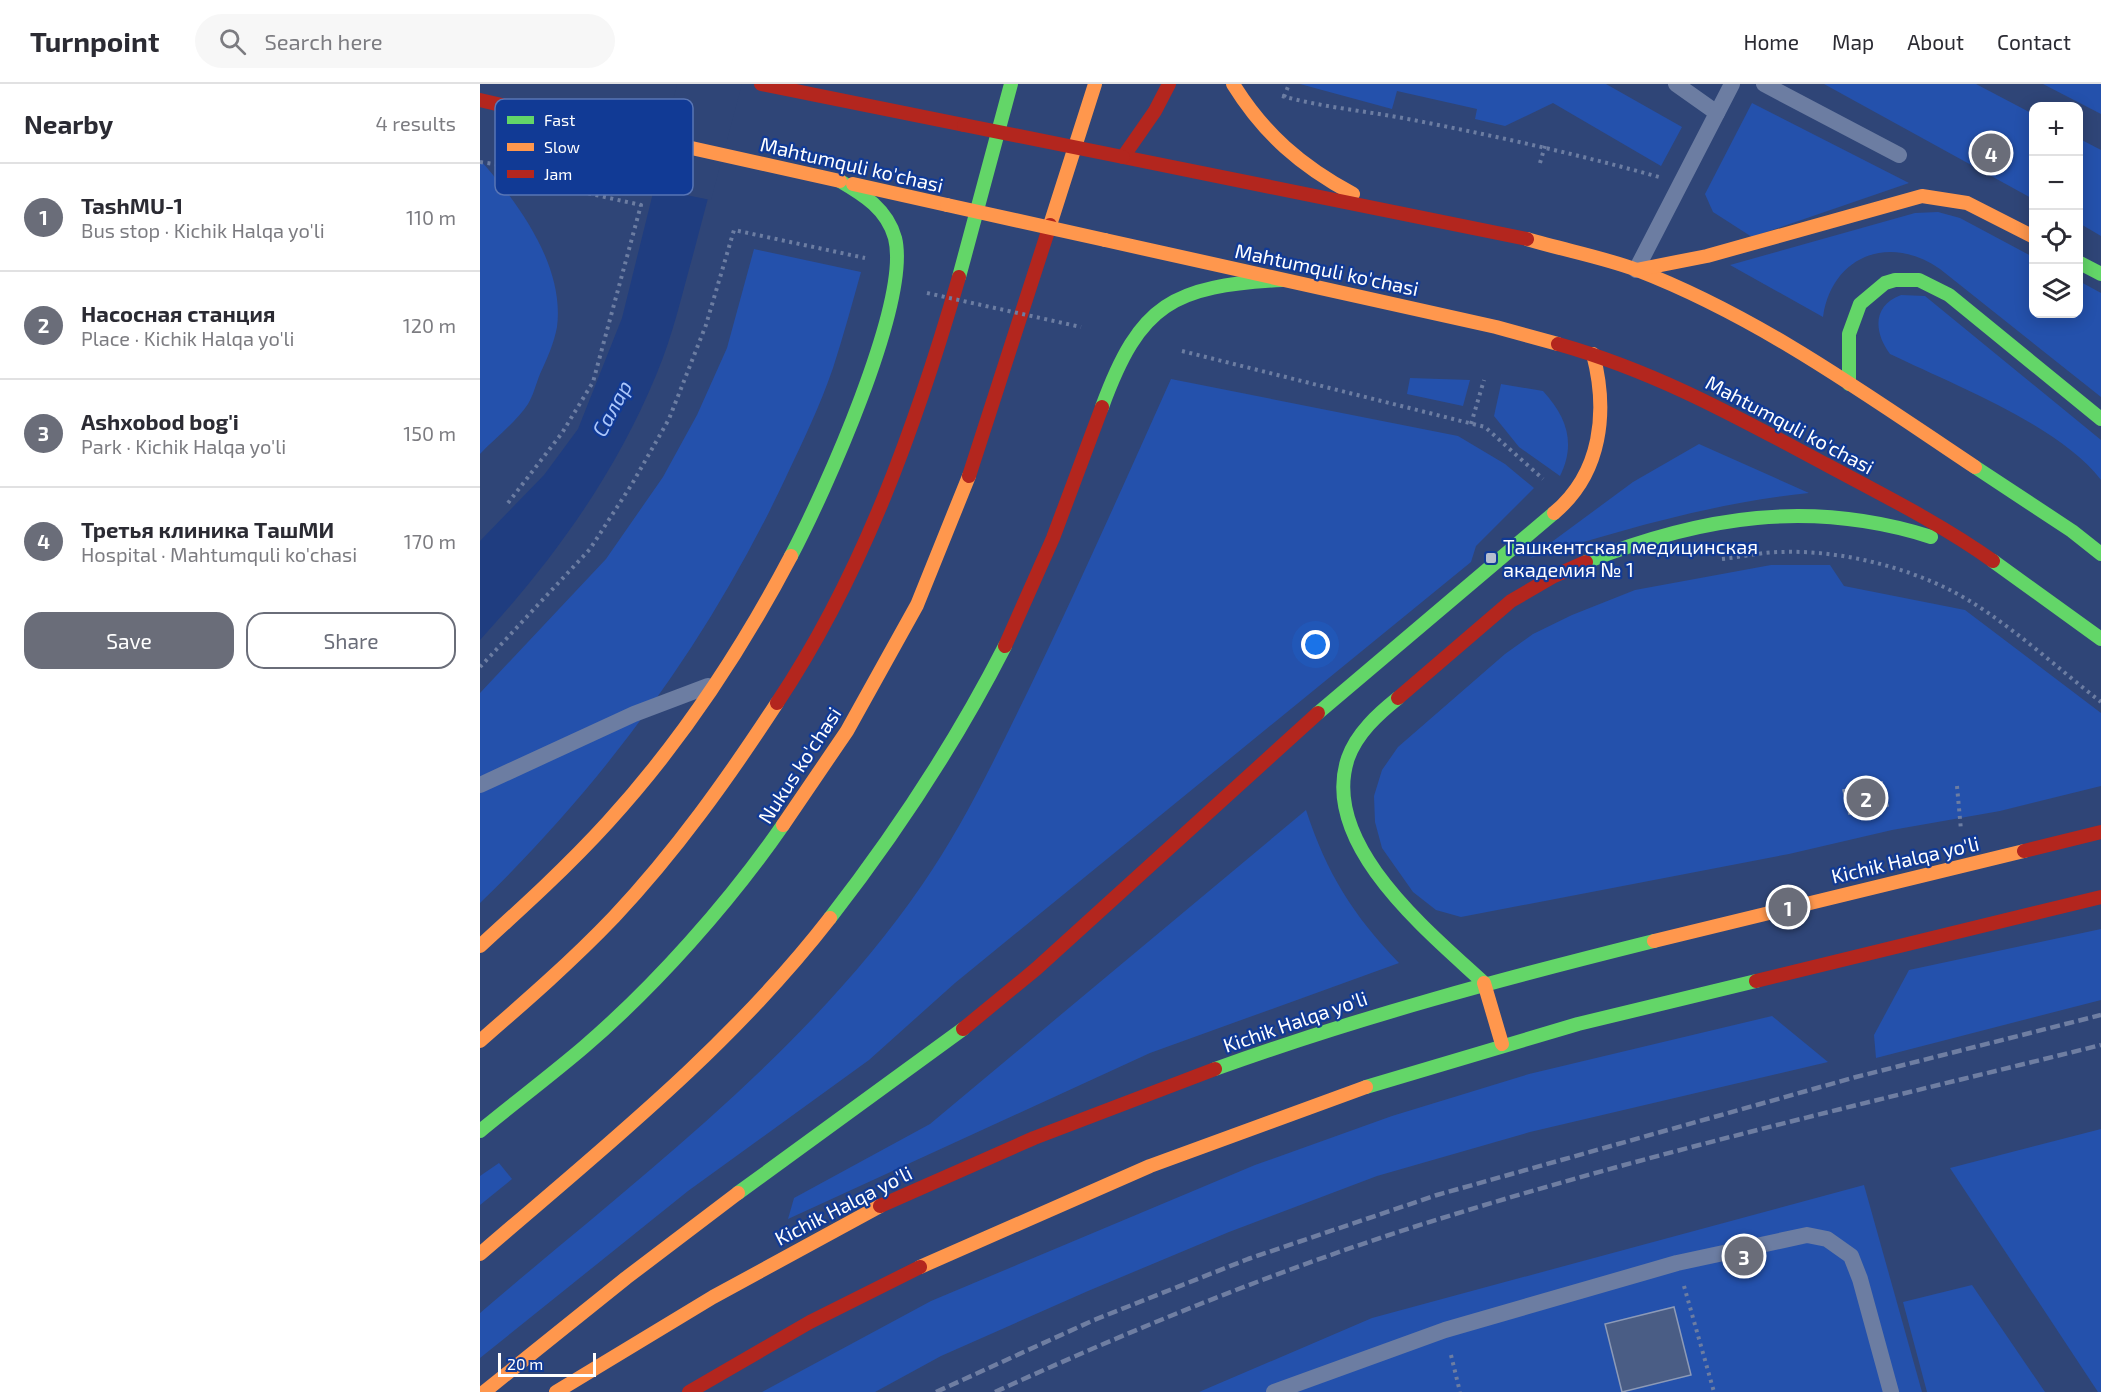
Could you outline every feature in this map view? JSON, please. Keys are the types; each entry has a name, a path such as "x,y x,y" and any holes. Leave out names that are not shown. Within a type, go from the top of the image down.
{"main road":[{"path":"761,84 1519,237 1636,270 1694,296 1807,355 2062,525 2101,554"},
{"path":"480,1041 545,984 604,927 690,827 740,761 814,640 848,577 905,446 950,314 1011,84"},
{"path":"1016,329 1095,84"},
{"path":"1123,157 1155,111 1169,84"},
{"path":"1233,84 1254,118 1284,151 1326,180 1384,209"},
{"path":"852,103 875,93"},
{"name":"Mahtumquli ko'chasi","path":"480,100 495,104"},
{"path":"1016,329 1064,129"},
{"name":"Mahtumquli ko'chasi","path":"693,148 1496,327 1593,354 1708,401 1803,450 1981,553 2101,639"},
{"path":"480,946 544,891 624,806 718,683 751,633 803,538 853,421 896,285 899,256 892,229 872,200 858,188 840,181"},
{"path":"1636,270 1707,256 1906,198 1922,196 1954,198 1970,202 2029,234"},
{"path":"2083,264 2101,274"},
{"path":"480,1254 680,1081 754,1008 820,931 880,849 939,762 993,668 1040,575 1132,338 1158,312 1194,292 1236,282 1282,280"},
{"path":"1849,384 1849,334 1860,304 1885,283 1895,280 1919,280 1949,295 2101,419"},
{"name":"Nukus ko'chasi","path":"480,1131 585,1046 681,952 763,855 806,794 847,731 917,605 972,468 1016,329"},
{"path":"484,1392 719,1208 973,1022 1036,969 1322,710 1566,503 1588,470 1600,433 1603,393 1593,354"},
{"path":"1502,1044 1484,983 1395,894 1364,852 1348,818 1343,781 1349,752 1363,730 1507,604 1538,584 1620,550 1698,529 1783,515 1833,516 1910,530 1981,553"},
{"name":"Kichik Halqa yo'li","path":"556,1392 734,1285 875,1208 1034,1138 1234,1062 1367,1017 1484,983 2101,832"},
{"path":"689,1392 829,1312 1041,1212 1246,1129 1348,1092 1502,1044 2101,897"}],"lane":[{"path":"1676,84 1717,112"},
{"path":"1636,270 1683,183 1732,84"},
{"path":"1764,84 1899,154"},
{"path":"480,785 634,714 718,683"},
{"path":"1274,1392 1445,1330 1677,1263 1807,1235 1836,1243 1851,1256 1891,1392"}],"path":[{"path":"1284,97 1289,84"},
{"path":"1274,94 1320,106 1391,115 1545,146 1683,183"},
{"path":"1540,163 1545,146"},
{"path":"480,162 495,164"},
{"path":"508,503 562,433 593,382 641,205 596,195"},
{"path":"480,667 590,549 632,484 669,419 706,325 734,230 871,260"},
{"path":"927,293 1081,327"},
{"path":"1182,351 1485,427 1550,486"},
{"path":"1471,424 1484,380"},
{"path":"1713,561 1779,552 1817,552 1892,568 1950,590 1987,613 2101,702"},
{"path":"1957,786 1961,830"},
{"path":"1677,1263 1714,1392"},
{"path":"1445,1330 1460,1392"}],"shaded area":[{"path":"1300,84 1606,84 1682,127 1661,166 1553,103 1505,126 1475,119 1477,109 1397,91 1392,109"},
{"path":"1824,84 1976,84 2029,112 2029,197"},
{"path":"2043,84 2101,84 2101,114 2083,105 2083,102 2078,102"},
{"path":"1752,103 1909,183 1752,237 1713,212 1705,194"},
{"path":"2083,141 2101,150 2101,236 2083,225"},
{"path":"480,160 495,177 495,195 509,195 536,236 554,281 558,304 554,339 530,401 518,417 480,454"},
{"path":"1938,212 1960,218 2029,255 2029,318 2083,318 2083,283 2101,293 2101,397 1940,269 1921,258 1902,253 1883,252 1851,265 1838,278 1829,296 1823,317 1730,265 1915,213"},
{"path":"754,249 861,272 833,368 817,410 757,536 690,650 613,756 571,807 480,903 480,693 606,559 663,477 697,415 727,348"},
{"path":"1901,295 1925,296 2101,440 2101,480 2059,441 2032,424 1890,354 1881,337 1879,320 1885,306"},
{"path":"1410,378 1470,380 1463,406 1407,394"},
{"path":"1171,379 1458,436 1505,464 1534,488 1476,546 1471,562 955,983 869,1060 688,1191 480,1358 480,1313 657,1164 772,1060 876,947 922,885 980,788 1084,572"},
{"path":"1501,384 1543,391 1558,411 1568,442 1565,464 1560,476 1519,447 1494,416"},
{"path":"1699,444 1809,493 1738,503 1703,511 1633,528 1530,558 1633,482"},
{"path":"1771,565 1830,565 1844,586 1965,610 2101,713 2101,786 2000,811 1892,830 1789,854 1461,917 1436,910 1413,892 1382,848 1375,822 1374,796 1382,770 1398,747 1505,654 1533,634 1572,615 1635,590"},
{"path":"1306,810 1323,854 1343,892 1368,928 1399,963 1150,1053 788,1219 794,1198 930,1124"},
{"path":"2101,929 2101,1000 1876,1058 1874,1035 1909,970"},
{"path":"1772,1016 1828,1062 1530,1132 1377,1176 1229,1232 1088,1291 941,1356 875,1392 762,1392 931,1301 1255,1165 1392,1116 1529,1074"},
{"path":"2101,1129 2101,1392 2098,1392 1950,1168"},
{"path":"499,1163 512,1179 480,1205 480,1176"},
{"path":"1864,1185 1922,1392 1199,1392 1372,1318"},
{"path":"1972,1285 2045,1392 1927,1392 1903,1302"}],"water":[{"name":"Салар","path":"680,84 739,84 663,359 622,446 602,481 557,547 480,640 480,541 544,475 578,429 622,318 652,195 693,195 693,99 676,99"}],"pier":[{"path":"677,84 742,84 711,200 686,195 693,195 693,99 673,99"}],"building":[{"path":"1882,782 1888,806 1849,814 1843,790"},
{"path":"1674,1307 1691,1375 1622,1392 1605,1324"}],"railway":[{"path":"936,1392 1094,1320 1248,1259 1437,1195 1856,1077 2101,1015"},
{"path":"995,1392 1107,1342 1220,1296 1335,1253 1452,1215 1694,1146 2101,1045"}],"traffic: fast":[{"path":"959,277 1011,84"},
{"path":"791,556 823,490 861,398 878,351 890,306 896,268 895,238 886,219 874,204 840,181"},
{"path":"2082,264 2101,274"},
{"path":"1102,407 1116,372 1131,344 1147,323 1165,307 1187,295 1213,288 1282,280"},
{"path":"1849,384 1849,334 1860,304 1885,283 1895,280 1919,280 1949,295 2101,419"},
{"path":"1975,467 2072,531 2101,554"},
{"path":"1318,713 1554,513"},
{"path":"1586,562 1672,533 1757,518 1800,516 1843,518 1886,525 1931,537"},
{"path":"1993,561 2101,639"},
{"path":"830,918 924,786 1005,646"},
{"path":"1398,698 1363,732 1348,758 1343,790 1349,822 1364,854 1384,884 1435,938 1484,983"},
{"path":"480,1131 584,1047 664,971 739,884 783,825"},
{"path":"1215,1069 1323,1032 1433,999 1654,941"},
{"path":"1366,1087 1578,1024 1756,981"},
{"path":"738,1193 963,1029"}],"traffic: slow":[{"path":"1050,225 1095,84"},
{"path":"1233,84 1258,118 1285,147 1317,172 1353,194"},
{"path":"693,148 840,181"},
{"path":"853,184 947,205"},
{"path":"1636,270 1707,256 1922,196 1967,203 2029,234"},
{"path":"947,205 1105,240"},
{"path":"1527,239 1637,270 1726,310 1853,385 1975,467"},
{"path":"1105,240 1496,327 1558,344"},
{"path":"1554,513 1570,497 1582,479 1597,440 1600,397 1593,354"},
{"path":"783,825 847,731 917,605 969,476"},
{"path":"480,946 608,822 660,760 685,728 730,661 791,556"},
{"path":"480,1041 582,949 637,892 700,813 740,759 777,703"},
{"path":"1654,941 2024,851"},
{"path":"480,1254 664,1095 708,1053 791,965 830,918"},
{"path":"1484,983 1502,1044"},
{"path":"920,1267 1150,1166 1366,1087"},
{"path":"484,1392 626,1278 738,1193"},
{"path":"556,1392 713,1297 880,1206"}],"traffic: jam":[{"path":"761,84 964,125"},
{"path":"1169,84 1155,111 1123,157 1527,239"},
{"path":"480,100 495,104"},
{"path":"964,125 1123,157"},
{"path":"969,476 1050,225"},
{"path":"777,703 808,654 861,551 925,388 959,277"},
{"path":"1558,344 1629,368 1696,397 1912,510 1993,561"},
{"path":"1005,646 1053,538 1102,407"},
{"path":"1398,698 1511,601 1554,576 1586,562"},
{"path":"963,1029 1036,969 1318,713"},
{"path":"2024,851 2101,832"},
{"path":"1756,981 2101,897"},
{"path":"880,1206 1034,1138 1215,1069"},
{"path":"689,1392 810,1322 920,1267"}],"place":[{"name":"Третья клиника ТашМИ","path":"1991,153"},
{"name":"Ташкентская медицинская академия № 1","path":"1491,558"},
{"name":"Насосная станция","path":"1866,798"},
{"name":"TashMU-1","path":"1788,907"},
{"name":"Ashxobod bog'i","path":"1744,1256"}]}
